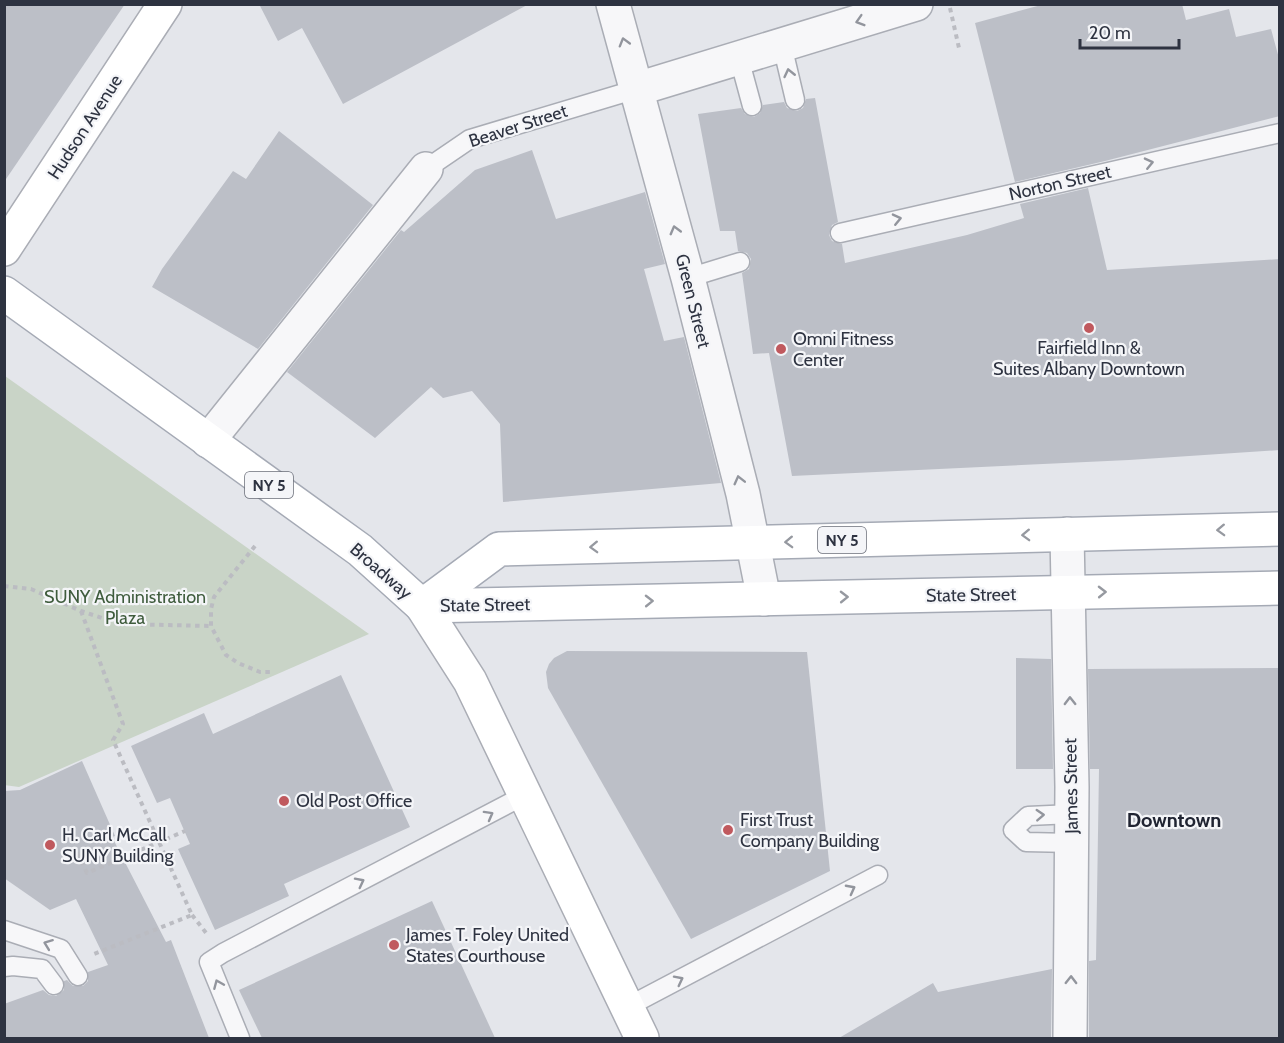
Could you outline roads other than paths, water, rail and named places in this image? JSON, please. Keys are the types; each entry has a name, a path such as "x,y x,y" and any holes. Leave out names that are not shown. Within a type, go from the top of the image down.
{"main road":[{"name":"Hudson Avenue","path":"4,249 165,4"},
{"name":"Broadway","path":"4,293 360,550 422,606 470,681 642,1038"},
{"name":"State Street","path":"422,606 499,549 1280,529"},
{"name":"State Street","path":"422,606 1280,588"}],"street":[{"name":"Green Street","path":"613,4 688,278 754,542 764,599"},
{"name":"Beaver Street","path":"638,89 916,4"},
{"name":"Beaver Street","path":"208,441 426,169"},
{"name":"James Street","path":"1067,534 1072,828 1070,1038"}],"lane":[{"path":"782,45 795,100"},
{"path":"739,58 752,106"},
{"name":"Beaver Street","path":"426,169 470,139 638,89"},
{"name":"Norton Street","path":"840,233 1280,133"},
{"path":"688,278 740,262"},
{"path":"240,1038 209,962 525,795"},
{"path":"1028,816 1072,828 1026,842 1013,830 1028,816"},
{"path":"627,1007 878,875"},
{"path":"4,930 61,949 78,976"},
{"path":"4,967 42,969 54,985"}],"place":[{"name":"Fairfield Inn & Suites Albany Downtown","path":"1089,328"},
{"name":"Omni Fitness Center","path":"781,349"},
{"name":"Old Post Office","path":"284,801"},
{"name":"First Trust Company Building","path":"728,830"},
{"name":"H. Carl McCall SUNY Building","path":"50,845"},
{"name":"James T. Foley United States Courthouse","path":"394,945"}],"district":[{"name":"Downtown","path":"1174,820"}],"park label":[{"name":"SUNY Administration Plaza","path":"125,607"}]}
